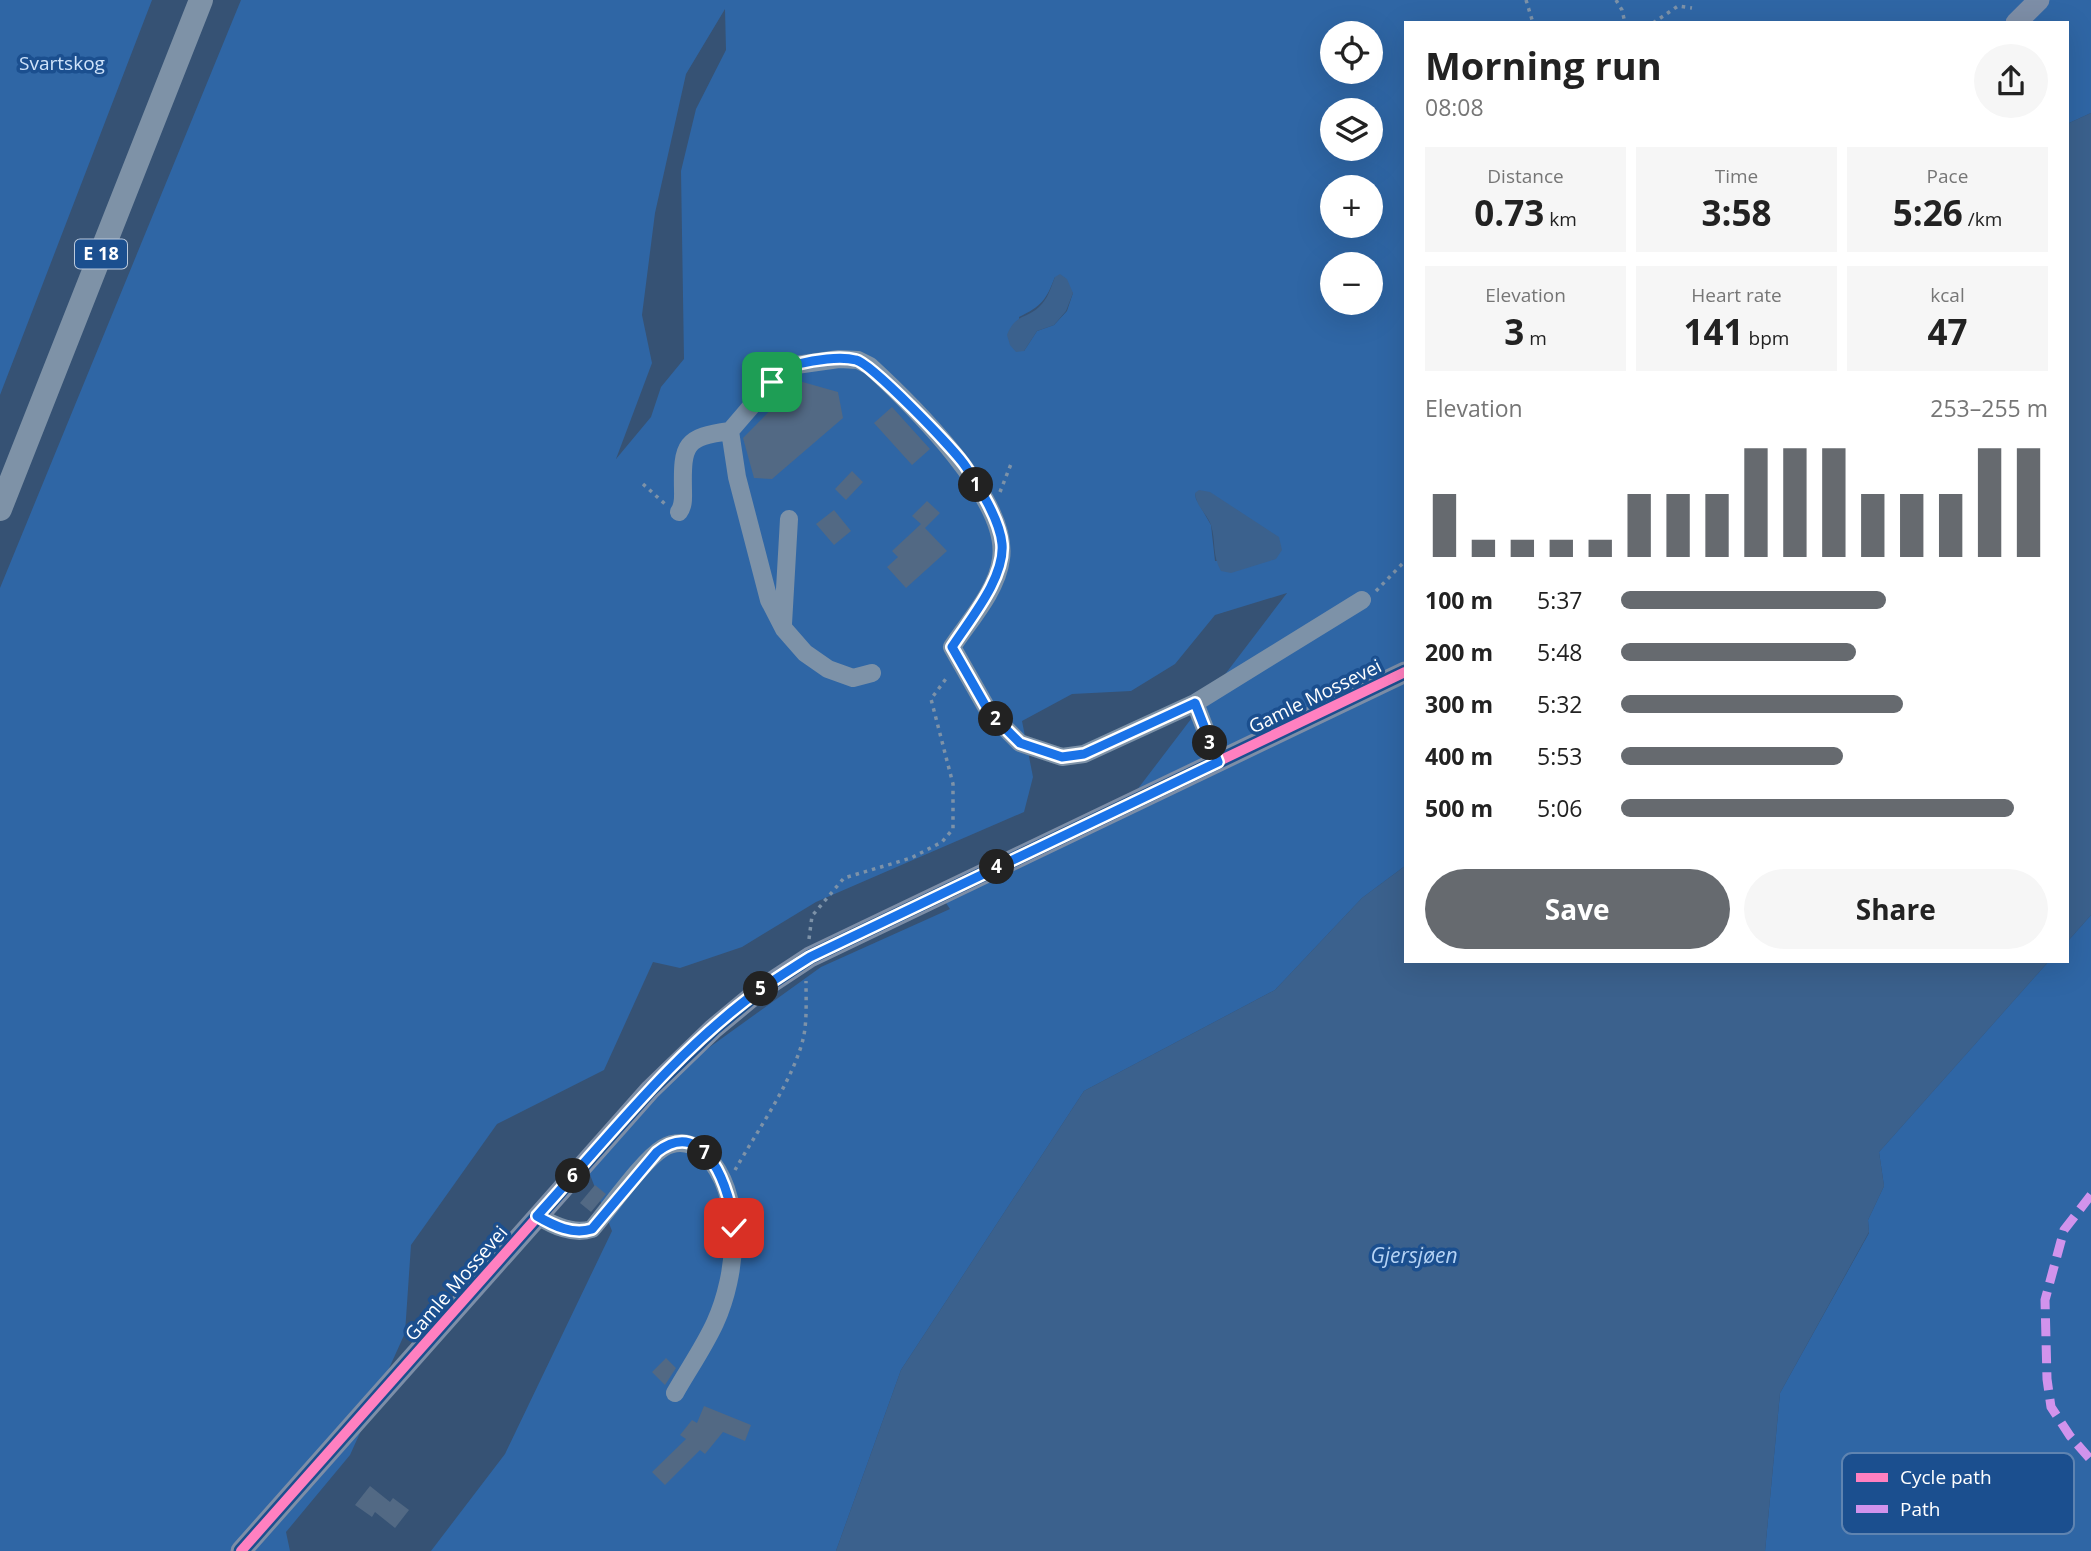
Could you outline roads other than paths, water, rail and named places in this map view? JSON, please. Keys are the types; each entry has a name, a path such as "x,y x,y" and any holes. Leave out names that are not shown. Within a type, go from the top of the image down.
{"highway":[{"name":"E 18","path":"0,468 185,0"},
{"name":"E 18","path":"0,509 201,0"}],"main road":[{"path":"2018,21 2039,0"},
{"name":"Gamle Mossevei","path":"242,1551 650,1090 713,1029 760,990 810,957 1404,672"}],"lane":[{"path":"679,512 683,507 682,477 687,449 694,439 730,431 772,382 796,365 839,359 858,360 882,378 965,465 996,522 1002,543 1001,562 989,591 952,647 989,712 1020,743 1062,757 1084,754 1195,703 1362,600"},
{"path":"730,431 737,477 769,600 783,629 805,653 828,669 853,677 872,673"},
{"path":"783,629 783,589 789,519"},
{"path":"1195,703 1218,762"},
{"path":"537,1216 562,1228 578,1231 592,1229 657,1152 674,1143 690,1144 699,1148 714,1164 725,1186 734,1228 726,1293 715,1323 674,1393"}],"water":[{"path":"2091,113 2091,915 2069,940 2069,123"},
{"path":"1060,274 1067,279 1073,293 1066,311 1054,325 1037,331 1024,351 1016,352 1007,335 1010,328 1017,320 1042,304 1055,277"},
{"path":"1199,490 1210,492 1279,537 1282,550 1276,559 1231,573 1221,571 1216,560 1211,525 1196,498 1195,493"},
{"name":"Gjersjøen","path":"1404,867 1404,963 2047,963 1879,1152 1884,1186 1868,1220 1869,1232 1780,1393 1765,1551 836,1551 901,1370 1084,1091 1275,990 1362,898"}],"park label":[{"name":"Svartskog","path":"62,63"}]}
